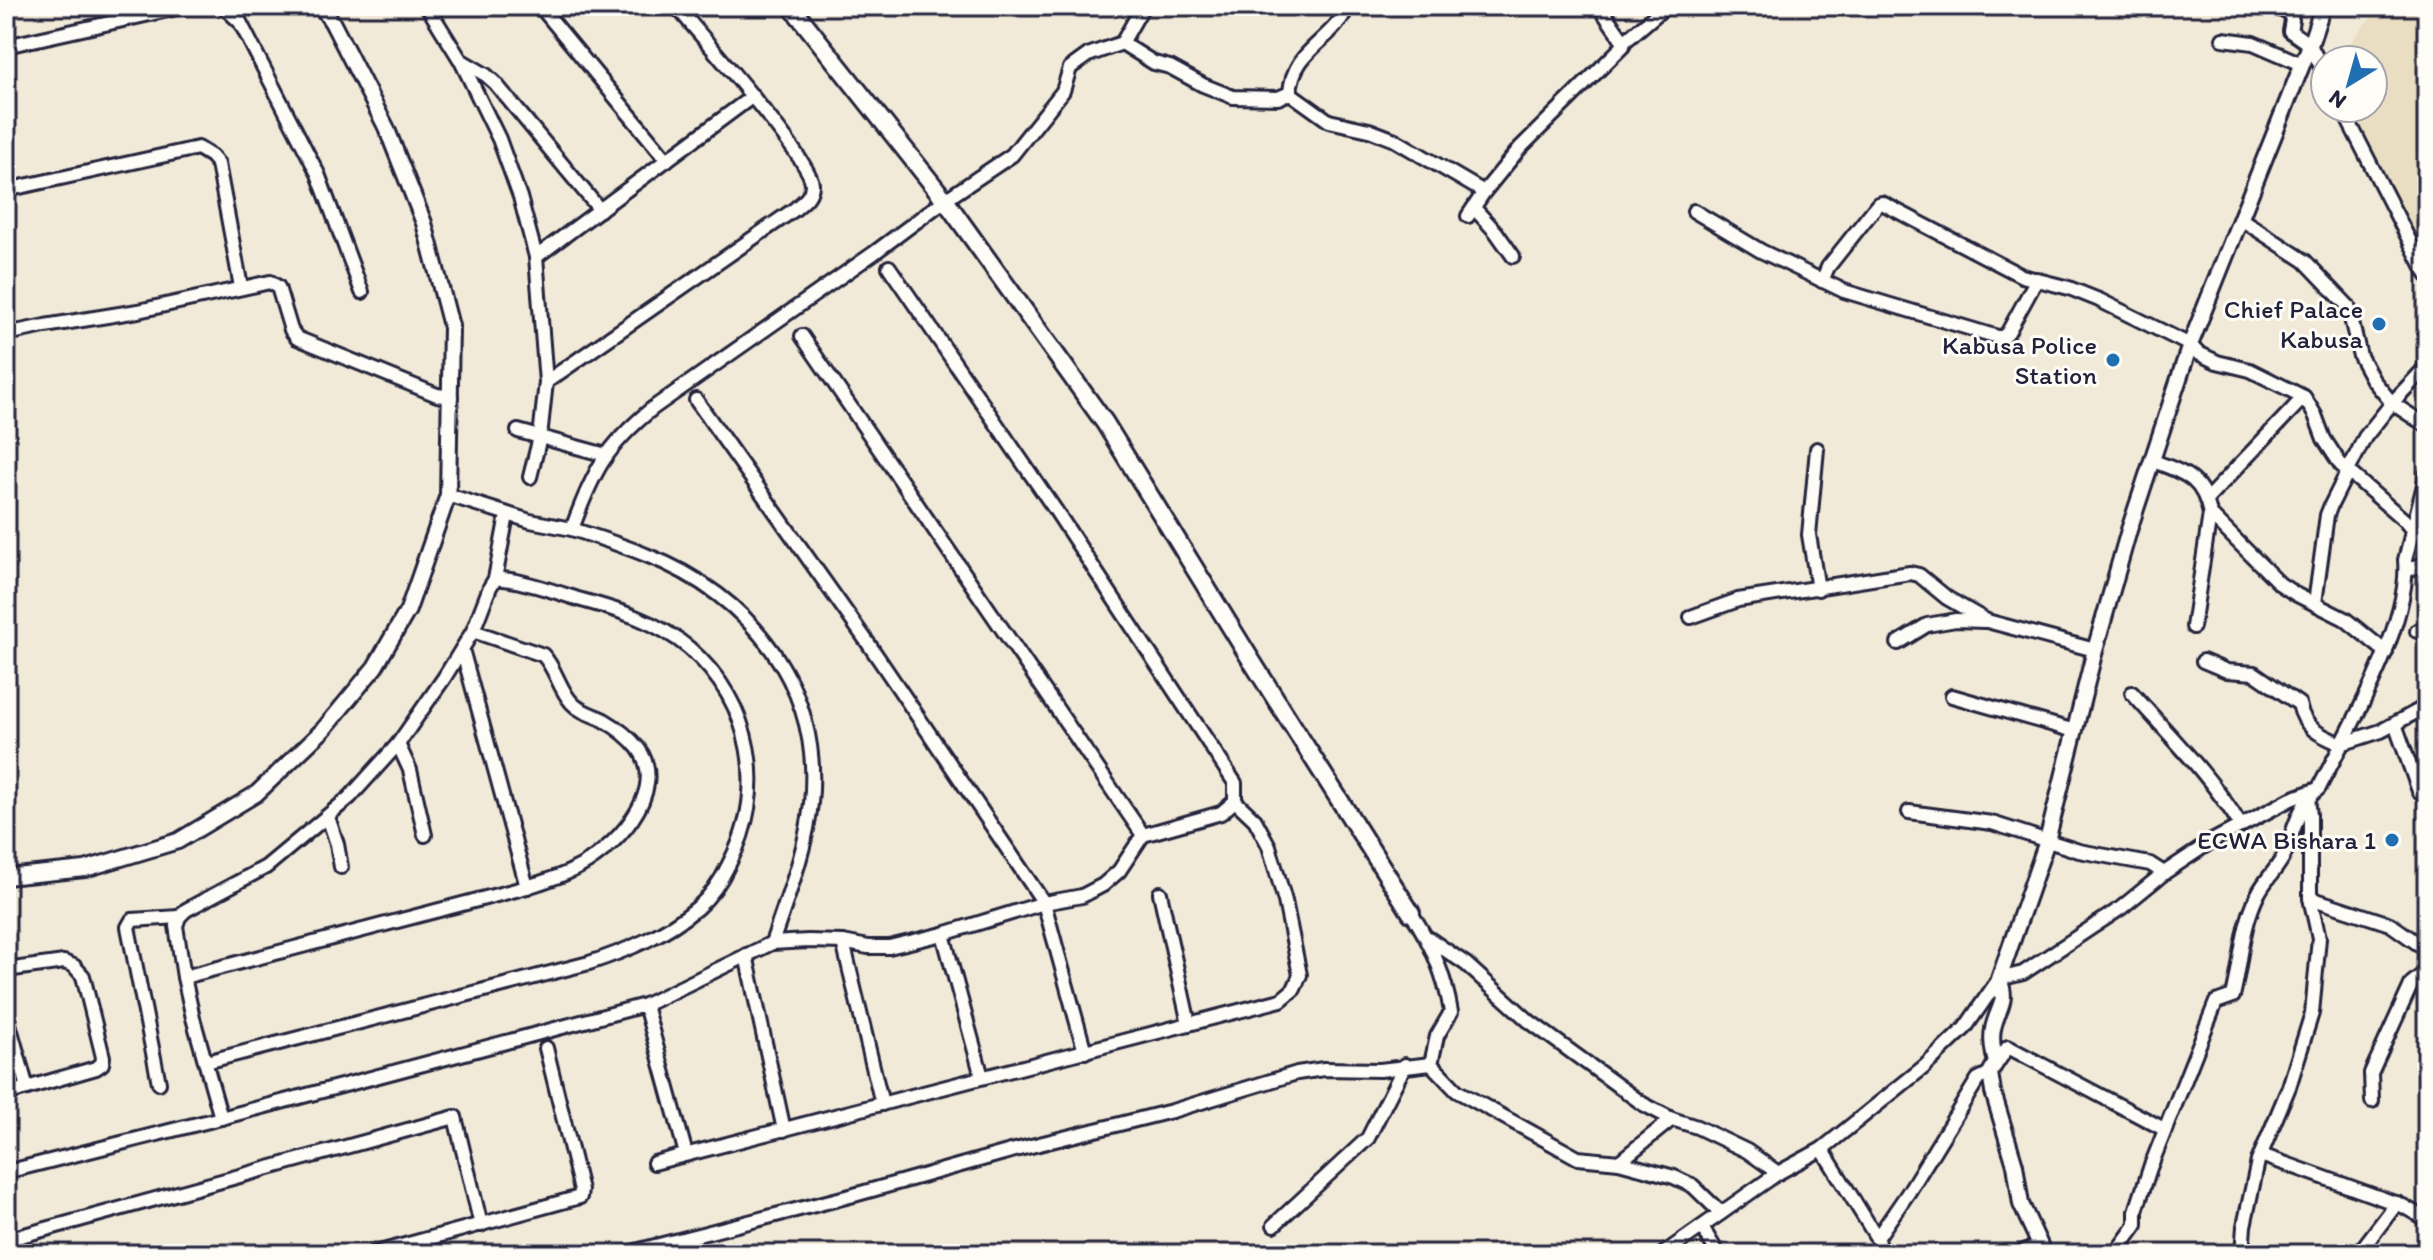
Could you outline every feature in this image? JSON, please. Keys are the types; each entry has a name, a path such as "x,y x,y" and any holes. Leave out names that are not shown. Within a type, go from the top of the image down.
{"main road":[{"path":"791,6 945,200 1105,423 1411,913"}],"street":[{"path":"6,46 186,6"},
{"path":"223,6 240,22 318,174 362,292"},
{"path":"6,877 85,869 178,841 256,794 323,730 375,667 408,610 448,495 451,326 429,236 386,127 321,6"},
{"path":"427,6 461,61 499,139 520,197 536,257 546,382 540,437 530,477"},
{"path":"540,6 667,160"},
{"path":"546,382 810,196 812,181 805,168 753,96 676,6"},
{"path":"572,529 586,492 606,455 627,429 1012,155 1063,91 1070,68 1079,60 1122,43 1143,6"},
{"path":"1290,93 1296,66 1330,32 1348,6"},
{"path":"1599,6 1624,42"},
{"path":"1513,256 1496,232 1471,212 1520,148 1624,42 1666,6"},
{"path":"2274,6 2290,14 2290,31 2309,44"},
{"path":"2310,44 2323,6"},
{"path":"2223,39 2253,43 2302,64"},
{"path":"1122,43 1154,63 1170,67 1233,97 1278,98 1290,93"},
{"path":"1663,1254 1778,1173 1822,1149 1965,1028 1999,979 2047,841 2129,530 2190,345 2309,47"},
{"path":"461,61 495,83 600,210"},
{"path":"1290,93 1329,121 1369,130 1395,140 1484,192"},
{"path":"536,257 753,96"},
{"path":"2350,124 2427,275"},
{"path":"6,190 198,148 218,164 241,287"},
{"path":"1822,281 1836,257 1882,203 2022,276 2099,300 2190,345 2198,353 2217,362 2250,370 2304,397 2324,439 2341,465 2414,532"},
{"path":"1694,211 1761,251 1844,291 1998,337 2008,332 2037,279"},
{"path":"2241,219 2305,261 2348,306 2360,356 2373,380 2392,403 2427,426"},
{"path":"654,1163 1281,1000 1294,989 1300,975 1285,901 1269,846 1255,820 1235,801 1235,783 1065,524 889,267"},
{"path":"6,334 138,311 266,282 278,287 291,330 304,343 437,395 451,397"},
{"path":"802,336 1143,835"},
{"path":"2315,603 2327,515 2348,470 2365,437 2427,366"},
{"path":"2207,499 2304,397"},
{"path":"696,400 868,643 1044,903 1085,1052"},
{"path":"518,431 606,455"},
{"path":"1817,449 1809,535 1818,589"},
{"path":"2153,461 2182,472 2200,485 2207,499 2210,514 2193,627"},
{"path":"2118,1253 2136,1225 2136,1211 2164,1129 2216,1002 2233,996 2242,937 2258,892 2284,856 2297,818 2319,788 2386,652 2399,611 2405,560 2427,473"},
{"path":"448,495 507,515 572,529 648,555 706,587 756,628 772,647 794,685 804,714 812,769 811,804 799,858 772,943"},
{"path":"2210,514 2280,584 2345,619 2386,652"},
{"path":"221,1118 184,977 176,926 179,917 186,910 266,867 350,797 398,744 473,631 495,579 507,515"},
{"path":"2406,571 2427,562"},
{"path":"1691,617 1738,600 1910,573 1919,575 1947,598 1987,621"},
{"path":"206,1062 589,963 629,949 669,929 697,908 722,878 746,827 752,774 740,723 718,679 688,647 648,622 568,596 507,579 495,579"},
{"path":"1898,643 1927,625 1956,620 1987,621 2095,650"},
{"path":"184,977 527,887 575,870 621,834 647,786 645,763 639,750 616,729 574,706 543,655 473,631"},
{"path":"462,649 527,887"},
{"path":"2203,661 2227,671 2254,673 2299,704 2301,716 2312,731 2341,744 2395,724 2427,706"},
{"path":"2132,693 2196,762 2241,826"},
{"path":"1952,696 2075,731"},
{"path":"2395,724 2419,791"},
{"path":"398,744 410,770 425,835"},
{"path":"1999,979 2023,973 2121,908 2164,873 2241,826 2319,788"},
{"path":"2291,799 2306,803"},
{"path":"6,1172 645,1005 772,943 843,942 889,947 1044,903 1082,896 1103,885 1119,871 1143,835 1221,813 1235,801"},
{"path":"2242,1254 2244,1226 2261,1155 2289,1087 2312,1013 2319,938 2310,898 2310,815 2306,803"},
{"path":"1909,812 1992,823 2079,851 2150,864 2164,873"},
{"path":"328,817 341,867"},
{"path":"1160,893 1189,1024"},
{"path":"2310,898 2390,924 2427,950"},
{"path":"1411,913 1428,938 1446,984 1451,1012 1437,1036 1431,1064"},
{"path":"159,1083 128,927 132,920 179,917"},
{"path":"943,934 982,1077"},
{"path":"1428,938 1466,964 1529,1021 1643,1104 1747,1151 1778,1173"},
{"path":"843,942 882,1104"},
{"path":"746,955 784,1130"},
{"path":"6,970 64,962 74,966 83,976 103,1057 102,1064 96,1068 6,1094"},
{"path":"2372,1101 2371,1073 2412,983 2427,971"},
{"path":"1999,979 2004,990 2002,1006 1993,1029 1996,1062 1990,1073 1993,1092 2015,1165 2021,1204 2042,1250 2016,1254"},
{"path":"645,1005 686,1154"},
{"path":"6,1013 27,1088"},
{"path":"1877,1238 1978,1079 1990,1073 2008,1047 2164,1129"},
{"path":"372,1254 581,1195 546,1048"},
{"path":"624,1254 1172,1111 1297,1073 1324,1069 1380,1070 1431,1064"},
{"path":"1431,1064 1457,1091 1578,1158 1619,1162 1674,1177 1693,1186 1721,1213"},
{"path":"1274,1225 1368,1138 1405,1065"},
{"path":"6,1240 455,1117 481,1225"},
{"path":"1619,1162 1672,1119"},
{"path":"1822,1149 1877,1238 1880,1254"},
{"path":"2261,1155 2397,1203 2427,1220"},
{"path":"2358,1254 2397,1203"},
{"path":"1702,1227 1718,1254"}],"shaded area":[{"path":"2383,6 2427,6 2427,275 2350,124 2389,124 2389,44 2350,44"}],"place":[{"name":"Chief Palace Kabusa","path":"2379,324"},
{"name":"Kabusa Police Station","path":"2113,360"},
{"name":"ECWA Bishara 1","path":"2392,840"}]}
